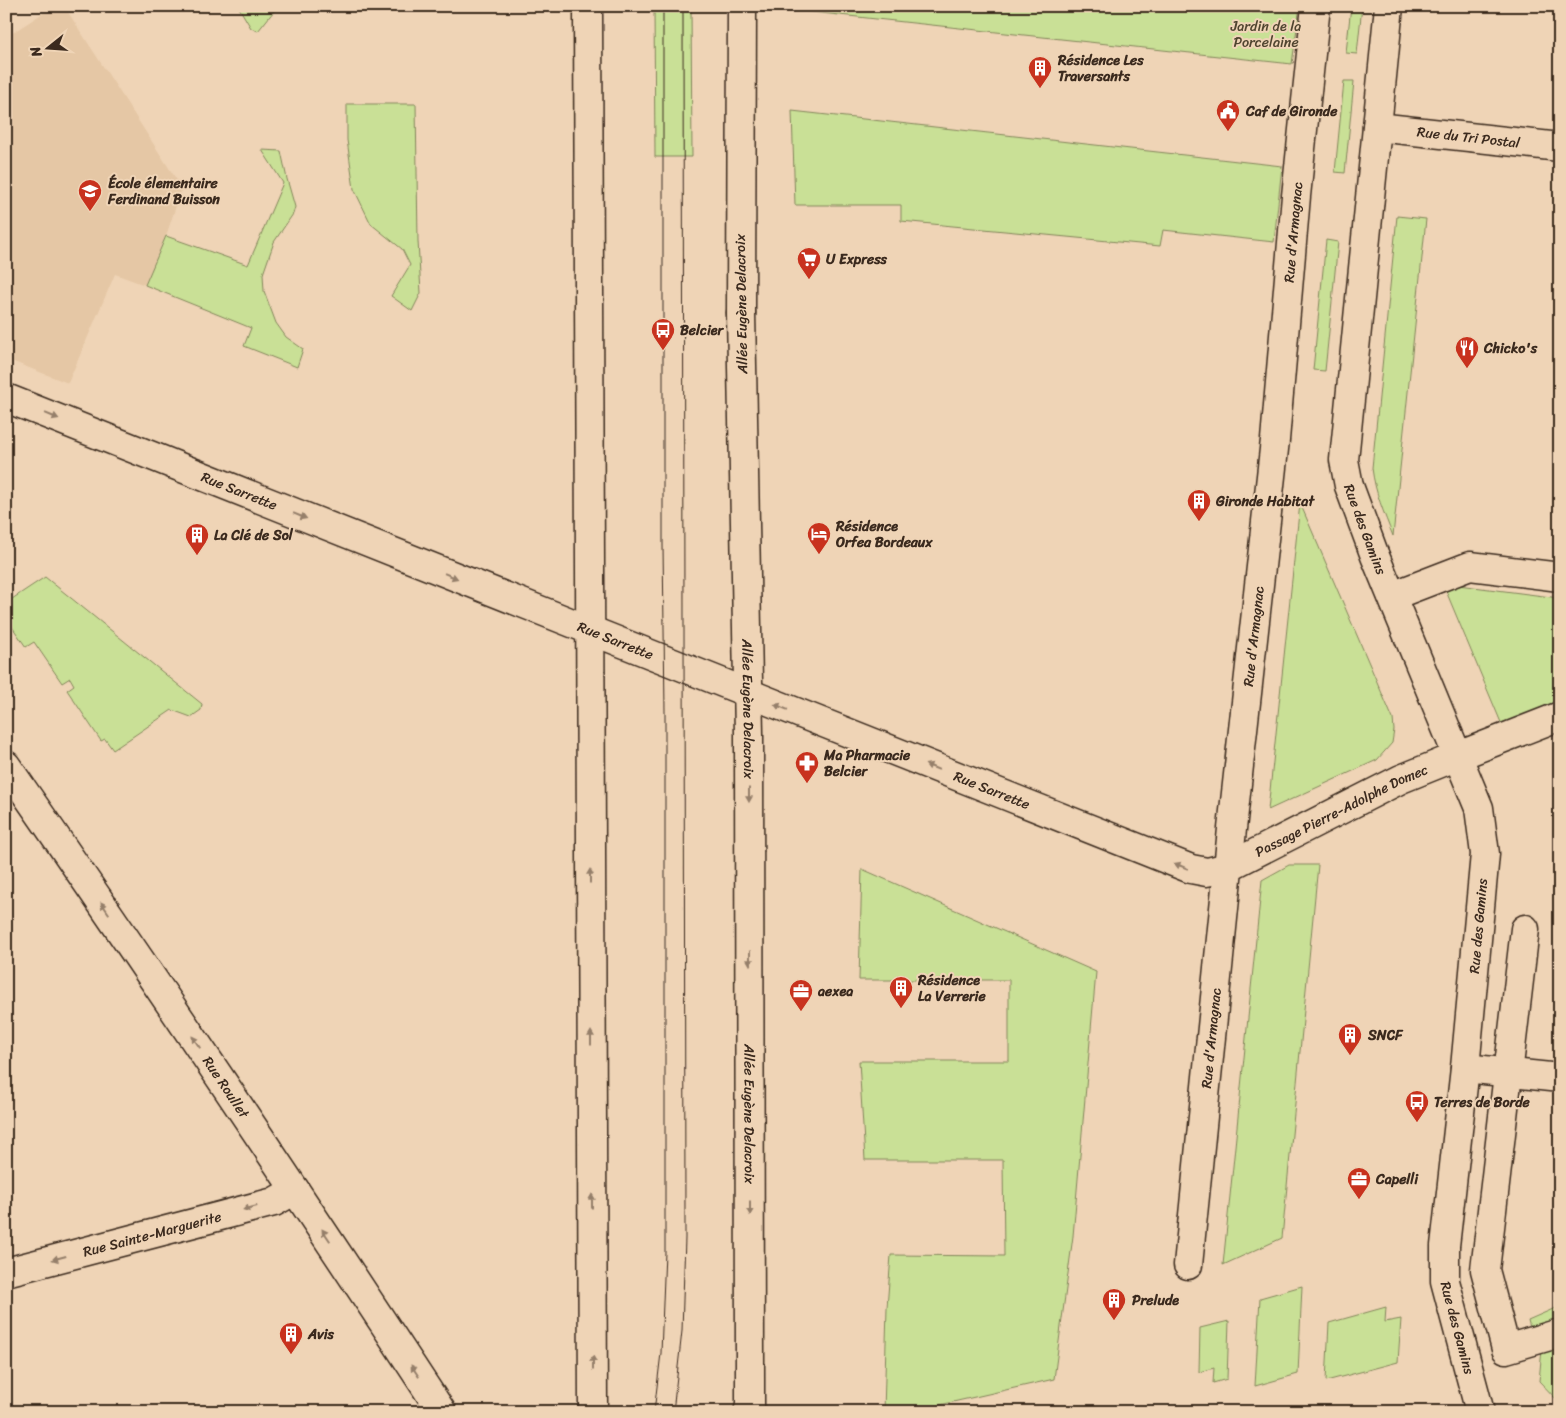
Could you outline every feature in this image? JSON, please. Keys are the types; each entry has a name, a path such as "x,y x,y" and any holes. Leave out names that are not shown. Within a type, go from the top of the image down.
{"street":[{"path":"588,6 593,1412"},
{"name":"Allée Eugène Delacroix","path":"742,6 741,313 748,694 750,1379 750,1405 748,1412"},
{"name":"Rue d'Armagnac","path":"1188,1265 1228,867 1275,440 1296,196 1316,6"},
{"path":"1377,127 1389,6"},
{"name":"Rue du Tri Postal","path":"1377,127 1560,147"},
{"name":"Rue des Gamins","path":"1377,127 1344,460 1349,486 1479,808 1485,854 1465,1068 1445,1246 1446,1281 1480,1412"},
{"name":"Rue Sarrette","path":"6,398 1191,870 1207,872 1228,867"},
{"path":"1392,596 1470,566 1560,577"},
{"name":"Passage Pierre-Adolphe Domec","path":"1228,867 1401,779 1560,716"},
{"name":"Rue Roullet","path":"6,765 106,909 442,1412"},
{"path":"1525,929 1485,1270 1506,1348 1560,1333"},
{"path":"1465,1068 1560,1078"},
{"name":"Rue Sainte-Marguerite","path":"6,1272 274,1202 295,1190"}],"shaded area":[{"name":"École élementaire Ferdinand Buisson","path":"54,6 64,6 182,188 166,236 145,285 115,274 68,383 6,359 6,37"}],"green space":[{"path":"238,6 278,6 258,31 251,28"},
{"path":"654,6 691,6 692,157 655,157"},
{"name":"Jardin de la Porcelaine","path":"793,6 1300,6 1292,64 793,10"},
{"path":"1351,6 1362,6 1357,54 1346,53"},
{"path":"1344,81 1354,81 1345,173 1335,172"},
{"path":"347,104 416,104 418,241 421,293 412,311 391,296 410,265 402,249 371,224 354,189 347,140"},
{"path":"792,111 1282,166 1274,242 1163,230 1160,246 901,221 901,205 795,205"},
{"path":"262,150 281,151 295,207 293,214 274,242 263,274 264,291 276,323 286,337 303,349 297,367 244,346 251,328 145,285 166,236 248,265 283,183"},
{"path":"1397,216 1426,219 1393,536 1383,511 1372,468"},
{"path":"1326,240 1338,242 1325,371 1313,370"},
{"path":"1300,503 1393,719 1394,730 1392,743 1377,760 1268,810"},
{"path":"45,577 202,704 201,710 191,717 172,710 113,750 105,739 101,741 67,690 74,685 70,678 62,683 34,642 26,647 6,618 6,603"},
{"path":"1458,585 1559,598 1560,700 1502,725 1446,591"},
{"path":"1289,865 1318,865 1282,1238 1223,1265 1262,880"},
{"path":"862,869 1096,972 1073,1236 1054,1379 909,1412 884,1412 887,1308 891,1255 1004,1256 1003,1160 865,1160 859,1061 1009,1061 1009,980 859,980"},
{"path":"1302,1286 1298,1374 1255,1386 1260,1298"},
{"path":"1560,1306 1560,1320 1530,1328 1528,1320"},
{"path":"1386,1307 1385,1322 1401,1319 1398,1362 1326,1381 1329,1323"},
{"path":"1229,1321 1227,1379 1213,1383 1214,1368 1199,1372 1200,1328"},
{"path":"1560,1344 1560,1403 1539,1381 1542,1349"}],"tram line":[{"path":"654,1412 661,1353 665,1252 663,6"},
{"path":"673,1412 682,1331 685,1238 683,6"}],"place":[{"name":"Résidence Les Traversants","path":"1040,89"},
{"name":"Caf de Gironde","path":"1228,132"},
{"name":"École élementaire Ferdinand Buisson","path":"90,212"},
{"name":"U Express","path":"809,280"},
{"name":"Belcier","path":"663,351"},
{"name":"Chicko's","path":"1467,369"},
{"name":"Gironde Habitat","path":"1199,522"},
{"name":"Résidence Orfea Bordeaux","path":"819,555"},
{"name":"La Clé de Sol","path":"197,556"},
{"name":"Ma Pharmacie Belcier","path":"807,784"},
{"name":"Résidence La Verrerie","path":"901,1009"},
{"name":"aexea","path":"801,1012"},
{"name":"SNCF","path":"1350,1056"},
{"name":"Terres de Borde","path":"1417,1123"},
{"name":"Capelli","path":"1359,1200"},
{"name":"Prelude","path":"1114,1321"},
{"name":"Avis","path":"291,1355"}]}
